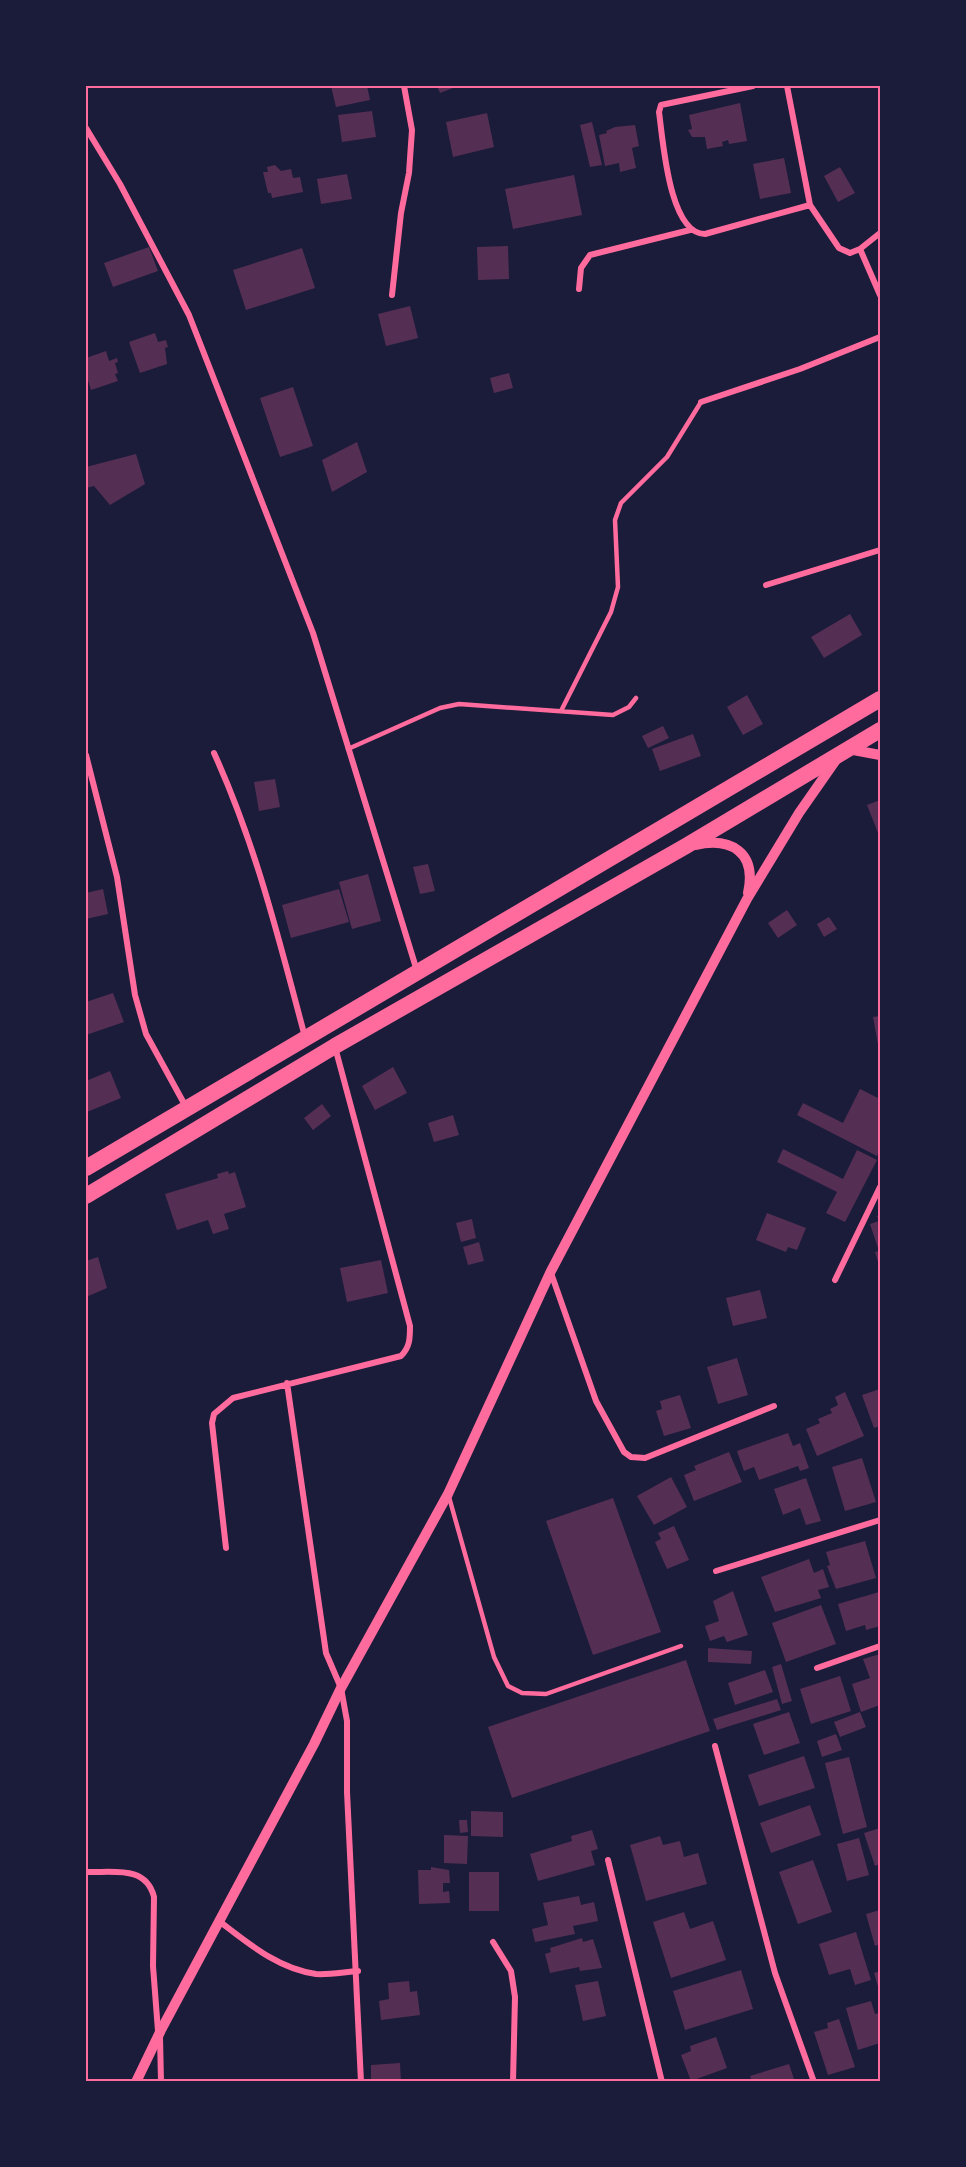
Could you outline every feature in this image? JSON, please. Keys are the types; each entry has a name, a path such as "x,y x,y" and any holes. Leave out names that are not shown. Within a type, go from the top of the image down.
{"highway":[{"path":"86,1168 880,699"},
{"path":"86,1196 335,1046 686,846 880,730"}],"street":[{"path":"392,295 401,213 409,173 412,129 404,86"},
{"path":"690,230 684,223 667,171 660,107 666,102 753,86"},
{"path":"787,86 810,205 842,251 850,253 860,249 880,233"},
{"path":"86,128 120,184 189,315 313,633 417,971"},
{"path":"579,289 581,268 590,255 690,230 705,234 810,205"},
{"path":"860,249 880,295"},
{"path":"701,402 800,369 880,337"},
{"path":"766,585 880,550"},
{"path":"136,2082 341,1688 448,1494 551,1271 747,899 799,813 844,752 880,755"},
{"path":"214,753 240,810 263,880 305,1037"},
{"path":"86,755 117,877 135,995 146,1034 186,1107"},
{"path":"686,846 722,842 734,847 744,856 750,868 751,882 747,899"},
{"path":"226,1548 212,1423 214,1414 233,1398 401,1356 407,1350 410,1342 410,1326 335,1046"},
{"path":"835,1280 880,1187"},
{"path":"551,1271 596,1401 624,1452 631,1457 645,1458 774,1406"},
{"path":"286,1383 326,1653 341,1688 347,1721 347,1792 358,1971 361,2082"},
{"path":"716,1571 880,1520"},
{"path":"817,1668 880,1646"},
{"path":"715,1746 775,1972 814,2082"},
{"path":"608,1860 662,2082"},
{"path":"86,1872 134,1874 145,1878 151,1886 154,1897 153,1966 160,2033 160,2082"},
{"path":"219,1921 268,1957 291,1967 316,1974 358,1971"},
{"path":"493,1942 511,1971 515,1997 513,2082"}],"lane":[{"path":"561,711 611,612 618,587 615,520 621,503 667,457 701,402"},
{"path":"348,749 440,708 459,704 613,715 629,707 636,698"},
{"path":"448,1494 494,1656 508,1686 522,1693 546,1694 681,1646"}],"building":[{"path":"331,86 367,86 370,100 336,107"},
{"path":"437,86 458,86 440,93"},
{"path":"740,103 747,141 729,144 728,140 722,142 723,146 707,149 705,137 692,137 688,130 692,129 689,115"},
{"path":"372,111 376,137 342,142 338,115"},
{"path":"487,113 494,147 453,157 446,122"},
{"path":"592,122 602,165 590,167 580,125"},
{"path":"635,125 639,146 632,148 636,168 620,172 619,163 605,166 599,135 615,127"},
{"path":"784,158 791,193 760,199 753,164"},
{"path":"275,165 281,171 291,169 293,178 300,177 303,192 272,198 271,193 268,193 263,172 268,172 267,167"},
{"path":"840,167 855,193 838,202 824,176"},
{"path":"347,174 352,199 321,204 317,179"},
{"path":"574,175 582,215 513,229 505,189"},
{"path":"508,246 509,279 478,280 477,247"},
{"path":"149,247 158,271 113,287 104,263"},
{"path":"302,248 315,288 246,310 233,270"},
{"path":"410,306 418,338 386,346 378,314"},
{"path":"155,333 158,342 166,340 167,364 140,373 129,342"},
{"path":"106,351 109,361 117,358 118,362 115,363 118,373 115,374 118,381 91,390 86,374 86,358"},
{"path":"509,373 513,388 494,393 490,378"},
{"path":"293,387 313,446 280,457 260,398"},
{"path":"357,442 367,472 332,492 322,460"},
{"path":"136,454 145,484 110,505 94,486 86,488 86,467"},
{"path":"850,614 862,635 824,658 811,637"},
{"path":"747,695 763,724 743,735 727,707"},
{"path":"663,726 669,738 648,748 642,736"},
{"path":"693,734 701,756 660,771 652,749"},
{"path":"275,779 280,807 259,811 254,782"},
{"path":"880,800 880,838 867,805"},
{"path":"428,864 435,891 420,894 413,867"},
{"path":"368,874 381,921 352,929 339,882"},
{"path":"103,889 108,914 86,919 86,893"},
{"path":"339,889 349,922 291,938 282,905"},
{"path":"787,910 797,925 778,938 768,923"},
{"path":"829,917 837,929 824,937 817,924"},
{"path":"113,993 124,1022 86,1035 86,1002"},
{"path":"880,1016 880,1050 879,1050 873,1017"},
{"path":"393,1067 407,1093 375,1110 362,1086"},
{"path":"110,1071 121,1098 87,1112 86,1081"},
{"path":"860,1089 880,1099 880,1149 877,1156 797,1115 803,1103 843,1123"},
{"path":"322,1104 331,1116 313,1130 304,1118"},
{"path":"453,1115 459,1135 434,1142 428,1123"},
{"path":"783,1149 843,1179 857,1150 877,1160 845,1222 826,1213 837,1192 777,1162"},
{"path":"228,1171 229,1174 235,1172 246,1207 224,1214 229,1229 213,1234 208,1220 177,1230 165,1194 218,1178 217,1174"},
{"path":"767,1213 806,1228 797,1250 788,1247 786,1252 756,1240"},
{"path":"880,1215 880,1268 875,1252 879,1251 870,1224 879,1221 877,1216"},
{"path":"472,1219 476,1238 461,1242 456,1223"},
{"path":"479,1242 484,1261 468,1265 463,1247"},
{"path":"98,1257 107,1288 86,1297 86,1261"},
{"path":"381,1260 388,1293 347,1302 340,1268"},
{"path":"760,1290 767,1318 733,1326 726,1298"},
{"path":"737,1358 748,1395 718,1404 707,1367"},
{"path":"880,1389 880,1426 874,1428 862,1395"},
{"path":"845,1392 864,1436 817,1456 806,1429 820,1423 818,1419 832,1413 830,1409 838,1405 835,1397"},
{"path":"680,1395 691,1428 664,1436 656,1411 662,1409 660,1401"},
{"path":"788,1433 793,1446 800,1443 809,1468 800,1471 798,1466 759,1480 754,1467 744,1471 737,1451"},
{"path":"729,1452 742,1482 694,1501 684,1475 696,1470 694,1466"},
{"path":"862,1458 876,1502 845,1511 832,1467"},
{"path":"671,1477 687,1507 654,1525 637,1496"},
{"path":"806,1478 821,1521 806,1525 800,1508 783,1515 774,1489"},
{"path":"613,1498 661,1632 593,1655 546,1521"},
{"path":"674,1526 689,1560 667,1569 655,1542 661,1539 658,1533"},
{"path":"865,1541 876,1578 836,1589 827,1566 830,1565 826,1552"},
{"path":"809,1559 814,1573 823,1569 829,1587 818,1590 821,1598 775,1612 761,1577"},
{"path":"733,1591 748,1635 727,1642 724,1636 710,1641 705,1626 719,1621 713,1601"},
{"path":"879,1592 880,1626 866,1630 865,1625 846,1631 838,1604"},
{"path":"821,1605 836,1644 786,1662 772,1623"},
{"path":"708,1648 752,1651 751,1664 708,1662"},
{"path":"880,1654 880,1705 861,1712 852,1684 870,1678 863,1659"},
{"path":"686,1660 710,1731 512,1798 488,1727"},
{"path":"781,1664 792,1701 782,1704 772,1667"},
{"path":"765,1670 773,1692 735,1705 728,1683"},
{"path":"840,1676 851,1711 811,1724 800,1689"},
{"path":"777,1699 781,1710 717,1730 713,1719"},
{"path":"789,1712 800,1743 764,1755 753,1724"},
{"path":"860,1712 866,1727 840,1737 834,1722"},
{"path":"836,1734 842,1750 822,1757 817,1741"},
{"path":"804,1756 815,1788 759,1806 748,1775"},
{"path":"849,1757 867,1827 843,1834 825,1763"},
{"path":"810,1805 821,1835 771,1853 760,1823"},
{"path":"471,1811 503,1812 503,1837 471,1836"},
{"path":"459,1820 467,1820 468,1832 460,1833"},
{"path":"880,1828 880,1864 875,1866 864,1833"},
{"path":"592,1830 598,1849 591,1851 595,1865 538,1881 530,1854 572,1841 571,1836"},
{"path":"444,1835 468,1836 467,1864 444,1863"},
{"path":"660,1836 663,1845 680,1841 684,1857 698,1853 707,1884 646,1901 630,1845"},
{"path":"859,1838 869,1875 847,1881 837,1844"},
{"path":"813,1860 832,1912 798,1924 779,1872"},
{"path":"431,1867 449,1870 450,1883 443,1883 443,1892 449,1891 450,1903 419,1904 418,1870 431,1870"},
{"path":"469,1872 499,1872 499,1911 469,1911"},
{"path":"579,1896 581,1905 594,1902 598,1921 573,1926 575,1934 535,1942 532,1929 548,1925 543,1903"},
{"path":"880,1910 880,1944 875,1946 866,1914"},
{"path":"684,1912 690,1929 713,1921 726,1960 671,1978 653,1922"},
{"path":"856,1932 871,1980 855,1985 850,1969 829,1975 819,1944"},
{"path":"582,1938 583,1942 593,1939 602,1968 580,1971 579,1967 550,1973 545,1954 551,1952 550,1948"},
{"path":"741,1970 753,2009 685,2030 673,1991"},
{"path":"880,1971 880,1993 874,1973"},
{"path":"409,1981 410,1992 417,1991 420,2015 381,2020 379,2001 389,1999 388,1983"},
{"path":"598,1981 606,2016 583,2021 575,1985"},
{"path":"871,2001 875,2014 879,2013 880,2017 880,2043 858,2050 846,2008"},
{"path":"839,2019 855,2067 828,2075 814,2032 828,2028 827,2023"},
{"path":"716,2037 727,2068 691,2081 681,2055 691,2051 690,2046"},
{"path":"400,2063 401,2082 371,2082 371,2065"},
{"path":"789,2064 795,2082 752,2082 750,2076"}]}
